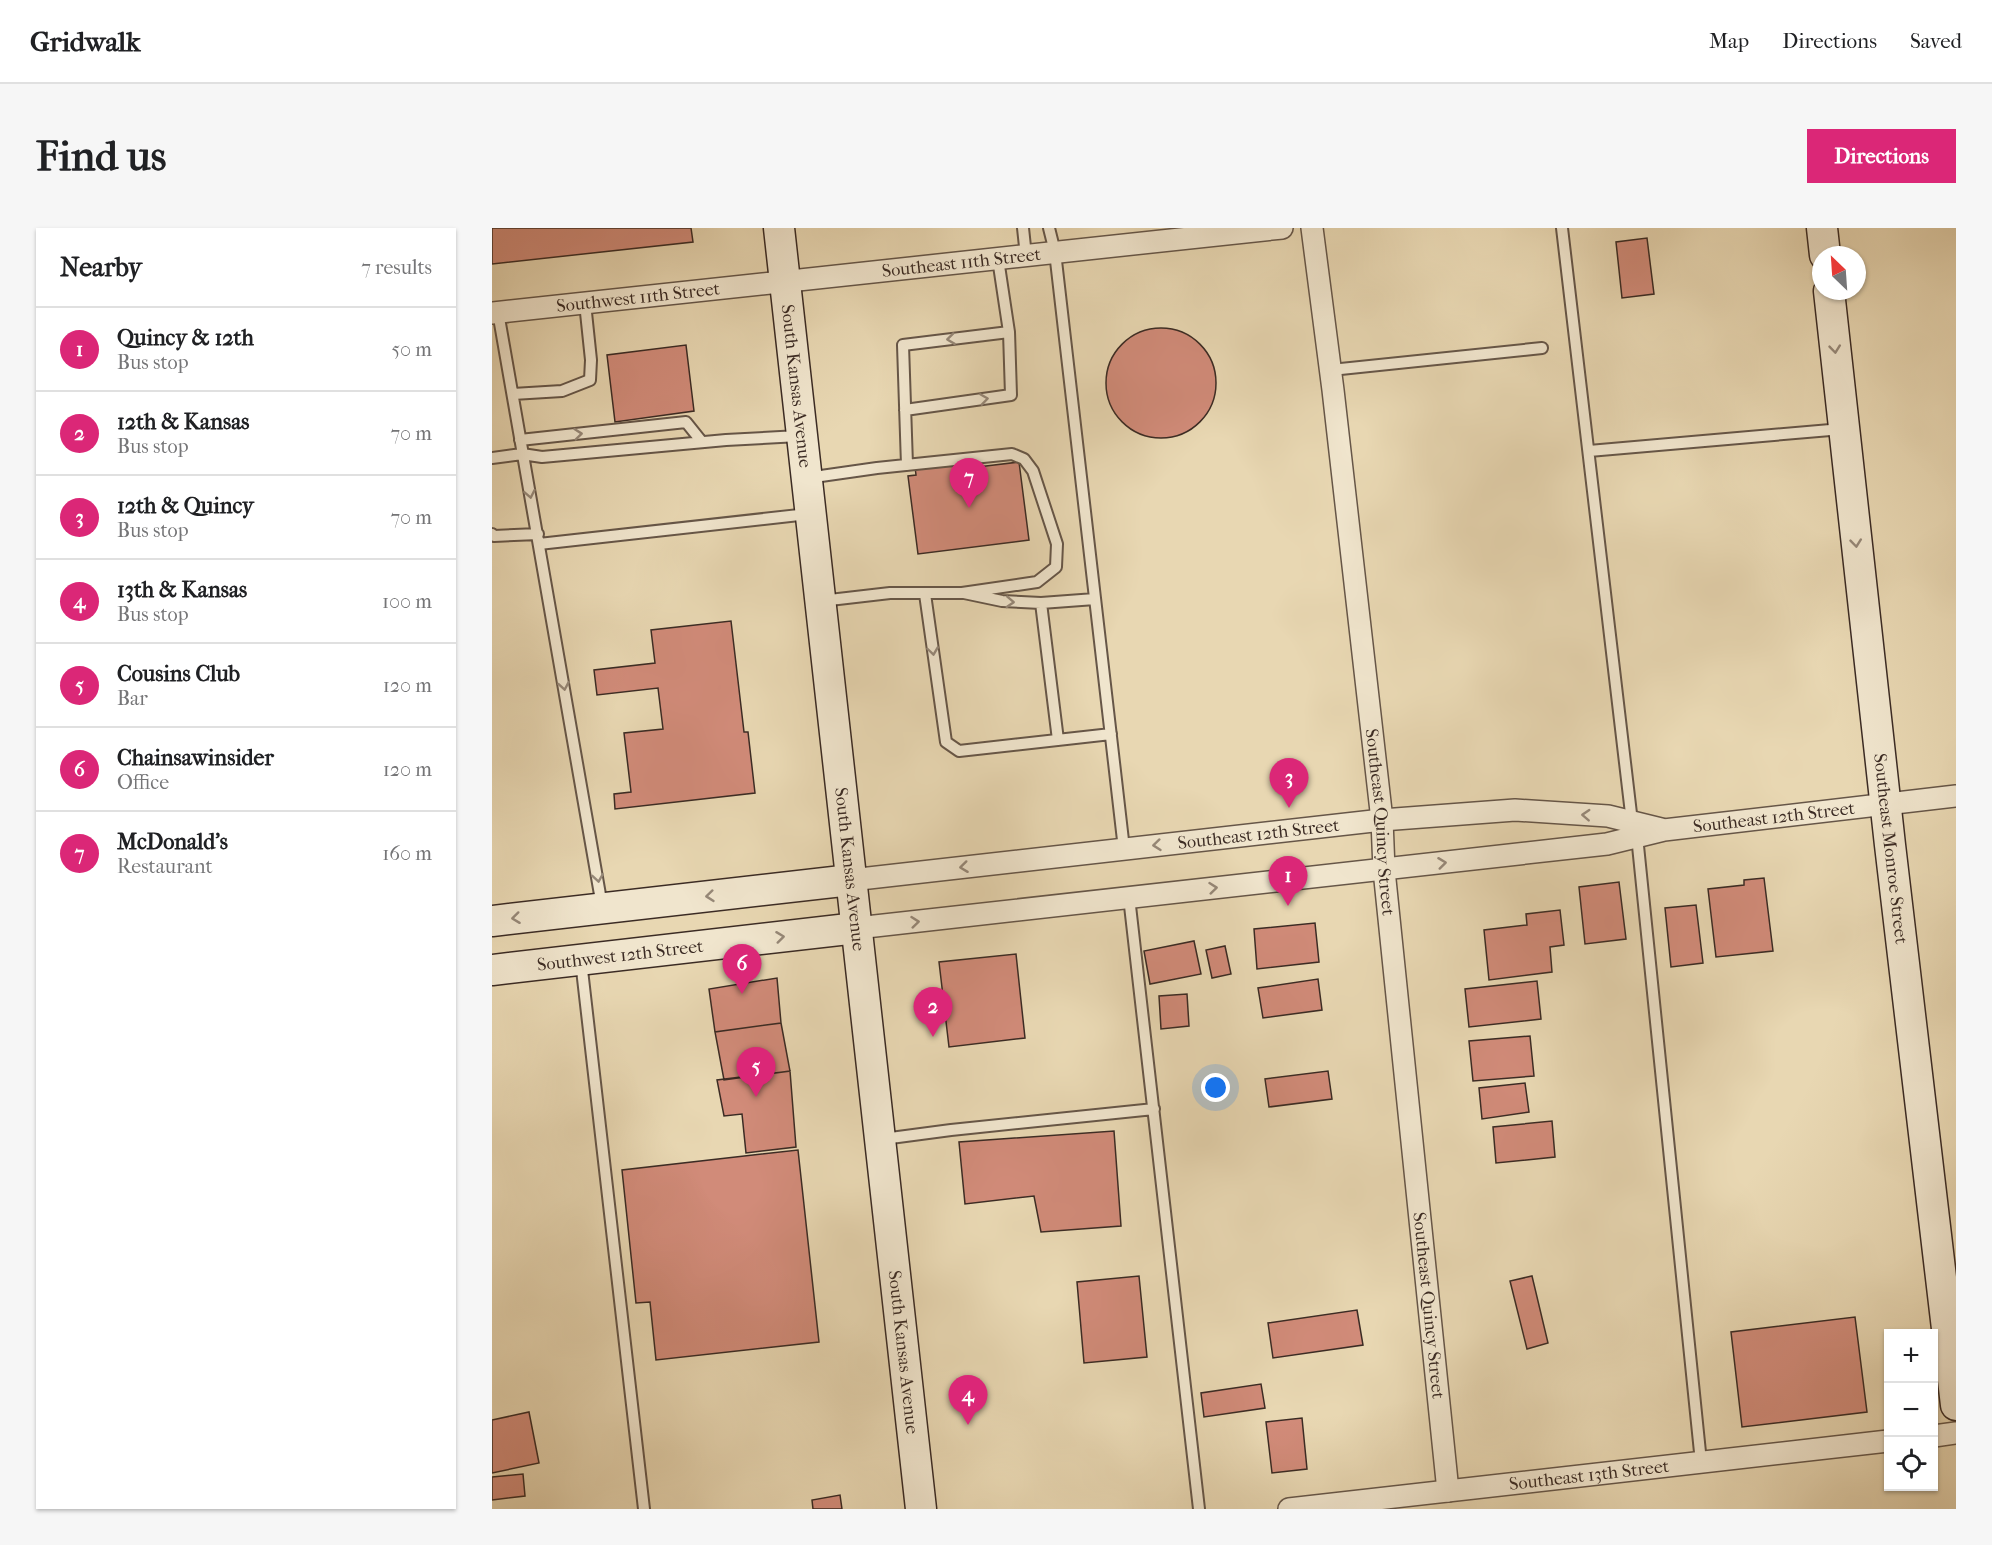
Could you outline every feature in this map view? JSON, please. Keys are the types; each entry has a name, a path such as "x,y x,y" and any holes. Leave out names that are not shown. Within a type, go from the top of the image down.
{"main road":[{"name":"South Kansas Avenue","path":"779,228 921,1509"},
{"path":"1821,228 1824,246"},
{"name":"Southeast Monroe Street","path":"1829,300 1956,1405"},
{"path":"492,921 851,880"},
{"name":"Southwest 12th Street","path":"492,970 856,928"}],"street":[{"name":"Southeast 11th Street","path":"785,281 1281,228"},
{"name":"Southeast Quincy Street","path":"1312,228 1382,820 1384,870 1448,1491"},
{"name":"Southwest 11th Street","path":"495,312 785,281"},
{"name":"Southeast 12th Street","path":"851,880 1382,820 1515,810 1608,816 1635,829 1664,830 1956,796"},
{"name":"Southeast 12th Street","path":"856,928 1607,844 1635,829"},
{"path":"1938,1435 1956,1433"},
{"name":"Southeast 13th Street","path":"1289,1509 1354,1505 1448,1491 1884,1441"}],"lane":[{"path":"1023,228 1026,256"},
{"path":"1049,228 1055,252 1124,849"},
{"path":"1562,228 1635,829 1701,1462"},
{"path":"905,410 1011,396 1009,332 998,258"},
{"path":"513,394 562,391 590,380 591,360 585,303"},
{"path":"495,312 513,394 603,908"},
{"path":"907,465 903,345 1009,332"},
{"path":"1330,370 1542,348"},
{"path":"520,440 686,422 702,442"},
{"path":"1589,451 1844,429"},
{"path":"492,458 522,454 542,457 802,435"},
{"path":"807,478 1012,454 1024,459 1033,471 1058,544 1056,567 1037,582 962,593 890,593 820,601"},
{"path":"492,534 538,539 811,514"},
{"path":"962,593 1002,601 1041,603 1095,598"},
{"path":"925,594 946,742 959,751 1111,734"},
{"path":"1041,603 1058,740"},
{"path":"1129,897 1200,1509"},
{"path":"580,960 644,1509"},
{"path":"880,1139 1154,1109"}],"building":[{"path":"492,228 691,228 693,242 492,264"},
{"path":"1647,238 1654,294 1622,298 1616,242"},
{"path":"1161,328 1182,332 1200,344 1212,362 1216,383 1212,404 1200,422 1182,434 1161,438 1140,434 1122,422 1110,404 1106,383 1110,362 1122,344 1140,332"},
{"path":"686,345 694,411 615,422 607,355"},
{"path":"977,460 978,467 1019,462 1029,540 918,554 908,476 916,475 915,467"},
{"path":"731,621 744,732 748,732 755,793 615,809 614,794 631,792 624,733 663,729 658,688 597,695 594,670 655,663 651,630"},
{"path":"1764,878 1773,951 1716,957 1708,889 1744,885 1744,880"},
{"path":"1619,882 1626,939 1585,944 1579,887"},
{"path":"1696,905 1703,963 1671,967 1665,908"},
{"path":"1560,910 1564,945 1550,947 1552,972 1489,980 1484,930 1527,925 1526,914"},
{"path":"1315,923 1319,962 1257,969 1254,929"},
{"path":"1194,941 1201,974 1150,984 1144,951"},
{"path":"1225,946 1231,974 1212,978 1206,950"},
{"path":"1016,954 1025,1038 949,1047 939,962"},
{"path":"777,978 781,1023 715,1032 709,989"},
{"path":"1318,979 1322,1010 1263,1018 1258,988"},
{"path":"1537,981 1541,1019 1469,1027 1465,989"},
{"path":"1187,994 1189,1026 1161,1029 1159,996"},
{"path":"781,1023 790,1071 724,1080 715,1032"},
{"path":"1530,1036 1534,1076 1473,1081 1469,1041"},
{"path":"790,1071 796,1147 746,1153 742,1114 724,1116 717,1080"},
{"path":"1328,1071 1332,1099 1269,1107 1265,1079"},
{"path":"1525,1083 1529,1112 1482,1119 1479,1088"},
{"path":"1552,1121 1555,1157 1496,1163 1493,1127"},
{"path":"1114,1131 1121,1226 1041,1232 1034,1196 965,1204 959,1142"},
{"path":"798,1150 819,1342 656,1360 650,1302 636,1303 622,1170"},
{"path":"1139,1276 1147,1357 1084,1363 1077,1282"},
{"path":"1532,1276 1548,1343 1527,1349 1510,1281"},
{"path":"1357,1310 1363,1345 1273,1358 1268,1323"},
{"path":"1855,1317 1867,1412 1742,1427 1731,1332"},
{"path":"1261,1384 1265,1408 1204,1417 1201,1393"},
{"path":"529,1412 539,1463 492,1473 492,1420"},
{"path":"1302,1418 1307,1469 1272,1473 1266,1422"},
{"path":"523,1474 525,1496 492,1500 492,1477"},
{"path":"840,1495 842,1509 813,1509 812,1500"}],"place":[{"name":"McDonald's","path":"969,508"},
{"name":"12th & Quincy","path":"1289,808"},
{"name":"Quincy & 12th","path":"1288,906"},
{"name":"Chainsawinsider","path":"742,994"},
{"name":"12th & Kansas","path":"933,1037"},
{"name":"Cousins Club","path":"756,1097"},
{"name":"13th & Kansas","path":"968,1425"}]}
